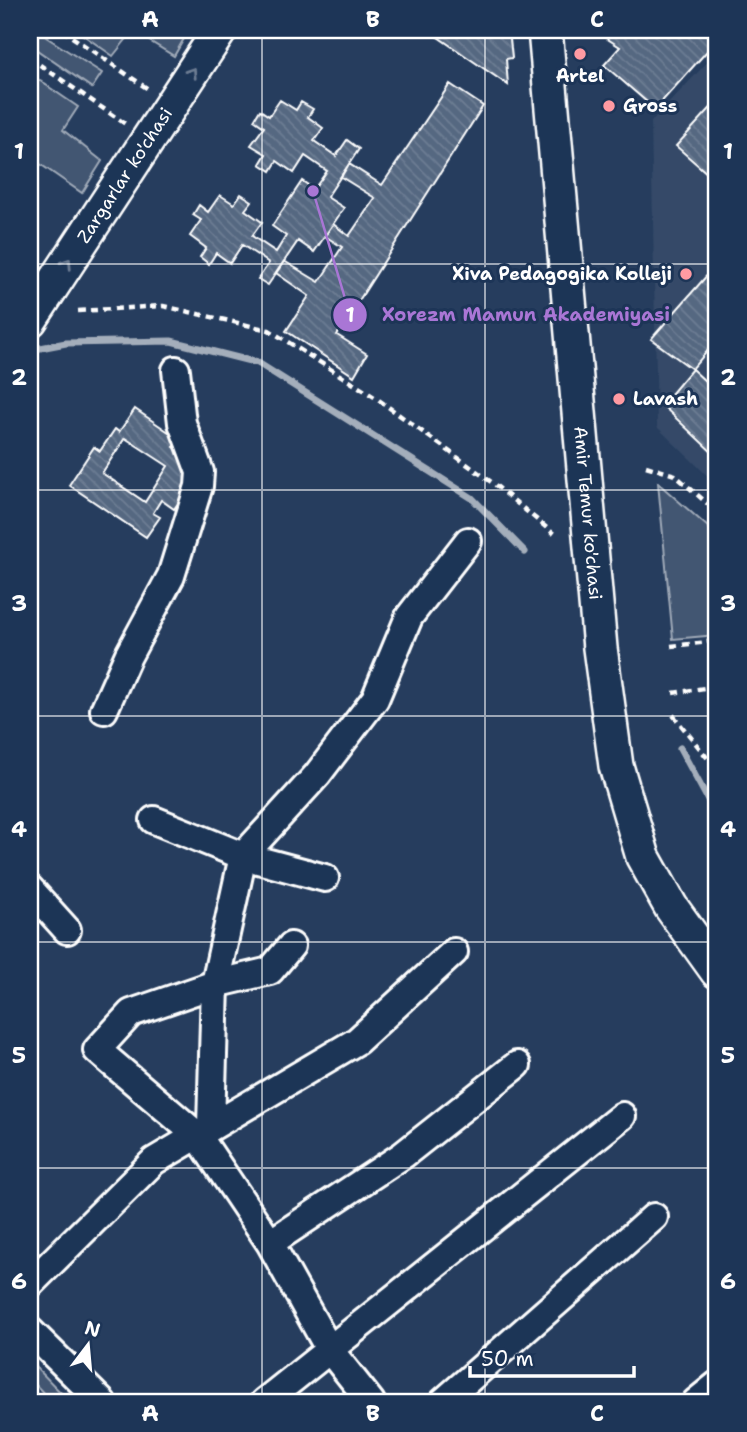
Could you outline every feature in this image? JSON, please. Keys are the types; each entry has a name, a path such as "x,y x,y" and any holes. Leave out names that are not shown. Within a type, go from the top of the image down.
{"main road":[{"name":"Zargarlar ko'chasi","path":"30,320 220,30"},
{"name":"Amir Temur ko'chasi","path":"545,30 600,648 616,766 643,857 671,906 717,971"}],"street":[{"path":"104,710 128,656 171,576 199,486 200,472 182,423 176,370"},
{"path":"204,1131 215,984 243,856 317,775 375,699 409,617 468,541"},
{"path":"154,820 243,856 325,878"},
{"path":"30,889 67,930"},
{"path":"291,946 270,971 215,984 131,1013 97,1050 204,1131 328,1349 371,1402"},
{"path":"30,1284 153,1161 356,1041 454,952"},
{"path":"270,1243 403,1154 517,1065"},
{"path":"264,1402 622,1116"},
{"path":"443,1402 654,1217"},
{"path":"30,1331 102,1402"},
{"path":"696,1402 717,1385"}],"path":[{"path":"62,30 157,95"},
{"path":"30,58 133,130"},
{"path":"78,311 163,306 269,330 376,398 494,484 554,534"},
{"path":"646,466 675,475 717,512"},
{"path":"671,646 717,641"},
{"path":"673,693 717,687"},
{"path":"673,715 717,770"}],"shaded area":[{"path":"35,30 102,73 92,88 30,45"},
{"path":"76,30 189,30 174,56 133,31 113,56"},
{"name":"Xiva Pedagogika Kolleji","path":"717,52 717,485 657,427 651,122"},
{"path":"30,74 78,107 63,130 102,161 82,193 30,157"},
{"path":"658,483 717,535 717,635 673,639"},
{"path":"30,1361 70,1402 52,1402 30,1379"}],"building":[{"path":"439,30 509,30 512,58 506,59 508,85 435,35"},
{"path":"611,30 717,30 717,40 655,109 604,65 620,47 606,38"},
{"path":"450,84 483,106 337,335 367,354 354,376 286,331 309,296 276,273 284,261 319,282 342,247 325,236 333,224 349,236 375,198 341,177 349,164 382,185"},
{"path":"280,100 296,110 301,102 313,109 308,117 323,128 314,141 336,156 347,140 359,149 327,197 344,208 314,252 298,241 268,285 258,279 269,263 242,245 230,263 216,253 209,264 200,257 206,248 190,236 201,220 193,215 199,205 208,212 220,195 234,204 241,194 252,201 245,210 262,222 252,236 276,252 286,236 272,226 302,181 314,189 327,171 305,156 294,173 277,161 271,171 260,164 266,154 251,145 264,127 254,120 260,110 269,116"},
{"path":"717,101 717,182 676,146"},
{"path":"717,264 717,340 692,369 651,339"},
{"path":"692,369 705,381 712,374 717,379 717,457 662,405"},
{"path":"135,409 179,439 174,447 193,460 184,473 194,480 174,509 161,500 153,513 160,517 146,537 69,485 94,447 100,451 115,429 119,432","holes":["125,438 168,466 145,502 102,473"]}],"waterway":[{"path":"30,350 66,343 171,341 258,363 472,498 525,552"},
{"path":"680,748 717,816"}],"place":[{"name":"Artel","path":"580,54"},
{"name":"Gross","path":"609,106"},
{"name":"Xorezm Mamun Akademiyasi","path":"313,191"},
{"name":"Xiva Pedagogika Kolleji","path":"686,274"},
{"name":"Lavash","path":"619,399"}]}
